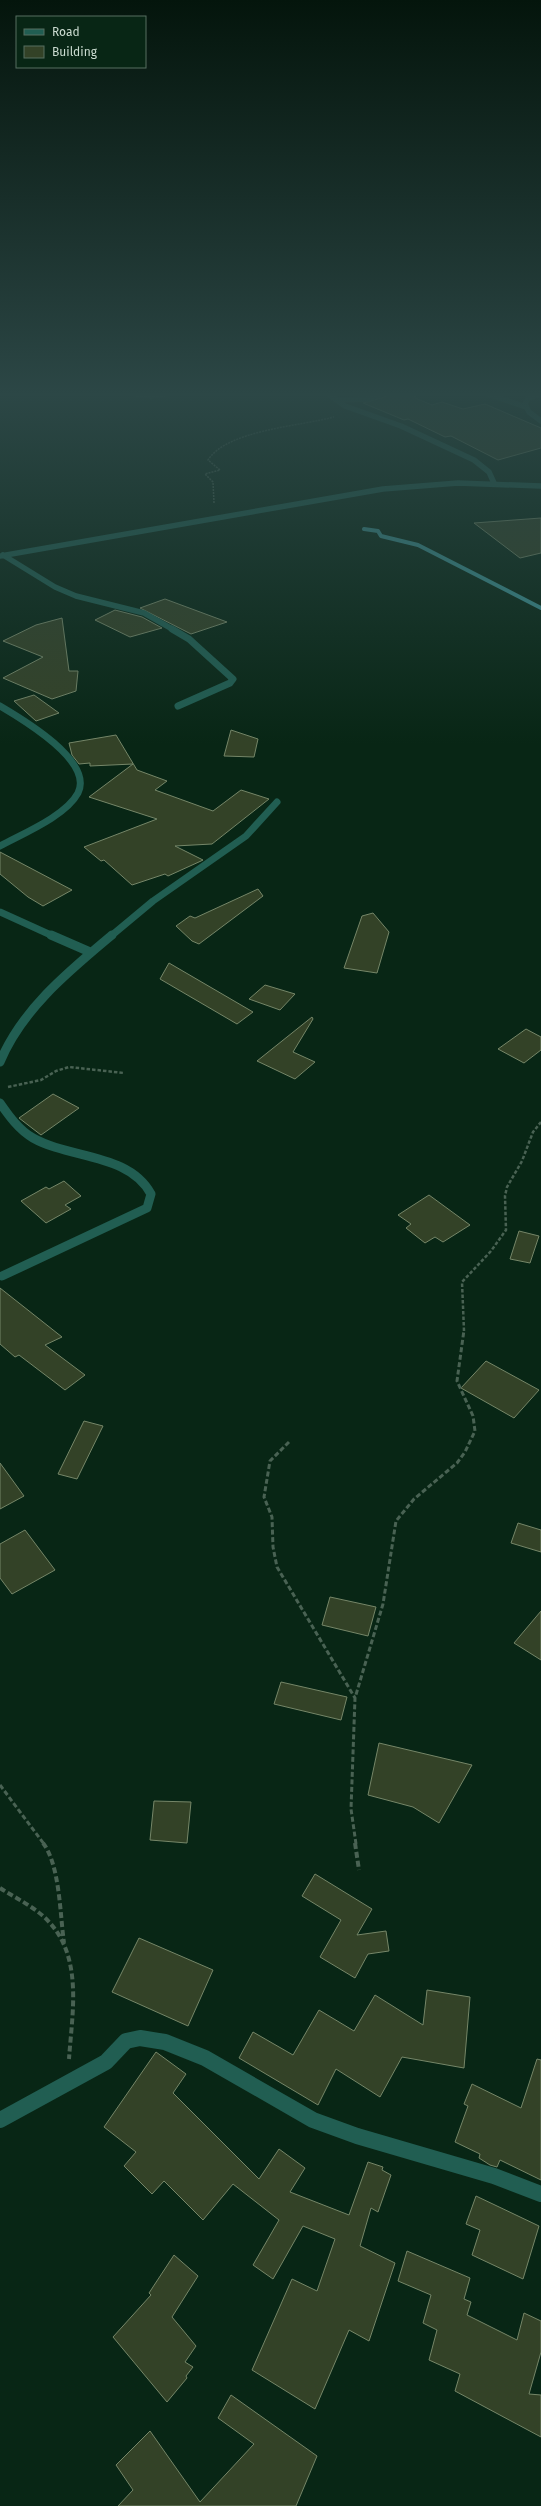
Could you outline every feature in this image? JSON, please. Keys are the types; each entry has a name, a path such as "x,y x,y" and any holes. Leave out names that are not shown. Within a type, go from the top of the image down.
{"street":[{"path":"1,555 265,510"},
{"path":"1,555 48,583 76,596 144,613 189,639 230,674 233,679 230,683 178,706"},
{"path":"0,706 48,737 79,772 81,782 79,791 63,809 0,846"},
{"path":"0,1062 10,1038 60,978 170,887 246,836 277,802"},
{"path":"0,912 90,952"},
{"path":"0,1103 12,1121 24,1132 40,1141 111,1163 142,1179 150,1186 153,1194 152,1201 147,1208 2,1276"},
{"path":"0,2120 22,2106 106,2062 126,2041 140,2038 165,2042 205,2058 313,2120 357,2136 494,2176 541,2194"}],"path":[{"path":"214,510 214,519"},
{"path":"4,1088 41,1080 56,1071 69,1068 124,1073"},
{"path":"359,1870 351,1808 352,1733 355,1698 383,1604 396,1521 403,1509 416,1496 454,1467 472,1440 476,1425 473,1412 457,1381 457,1365 464,1337 462,1282 491,1251 506,1230 505,1196 508,1187 522,1161 533,1132 541,1122"},
{"path":"289,1442 273,1453 269,1460 269,1487 264,1497 272,1517 274,1559 277,1568 355,1698"},
{"path":"0,1786 48,1850 53,1865 64,1945 72,1972 68,2083"},
{"path":"0,1888 33,1908 51,1924 64,1945"}],"building":[{"path":"541,518 541,553 520,558 474,523"},
{"path":"165,599 227,622 191,634 140,608"},
{"path":"115,610 142,617 162,628 130,637 95,620"},
{"path":"62,618 69,671 78,671 76,691 52,699 3,678 43,657 3,641 36,625"},
{"path":"34,695 59,713 36,721 14,701"},
{"path":"231,730 258,739 254,757 224,756"},
{"path":"116,735 137,770 167,781 155,790 213,811 241,790 269,799 212,844 175,846 203,860 168,876 165,874 132,885 104,860 101,861 84,847 157,819 89,797 133,764 90,766 90,763 79,764 72,755 69,743"},
{"path":"0,852 72,890 43,906 28,897 0,874"},
{"path":"258,889 263,896 199,944 192,941 176,926 190,916 195,918"},
{"path":"373,913 389,932 377,973 344,968 362,916"},
{"path":"169,963 253,1012 237,1024 160,979"},
{"path":"265,985 295,994 280,1010 249,999"},
{"path":"312,1017 313,1019 293,1052 315,1062 295,1079 257,1061"},
{"path":"526,1029 541,1037 541,1050 524,1063 498,1049"},
{"path":"53,1094 79,1108 41,1135 19,1118"},
{"path":"64,1181 81,1196 65,1205 71,1209 46,1223 21,1201 46,1187 49,1189"},
{"path":"429,1195 470,1225 443,1242 435,1237 425,1243 406,1228 411,1224 398,1215"},
{"path":"519,1231 539,1236 530,1263 510,1259"},
{"path":"0,1288 62,1337 45,1345 85,1375 65,1390 19,1355 15,1357 0,1344"},
{"path":"486,1361 539,1390 514,1418 461,1388"},
{"path":"84,1421 103,1426 77,1479 58,1474"},
{"path":"0,1463 24,1496 0,1509"},
{"path":"518,1523 541,1530 541,1552 511,1543"},
{"path":"25,1530 55,1570 12,1594 0,1578 0,1544"},
{"path":"330,1597 376,1607 368,1636 322,1625"},
{"path":"541,1611 541,1660 514,1643"},
{"path":"281,1682 347,1697 341,1720 274,1704"},
{"path":"379,1743 472,1765 439,1823 413,1807 368,1795"},
{"path":"154,1801 191,1802 187,1843 150,1840"},
{"path":"315,1874 372,1909 357,1935 386,1931 389,1951 368,1954 355,1978 320,1957 341,1920 302,1896"},
{"path":"139,1938 213,1970 188,2026 112,1992"},
{"path":"427,1990 470,1997 464,2068 402,2057 380,2097 336,2069 318,2105 239,2058 253,2032 293,2055 319,2010 354,2031 375,1995 423,2025"},
{"path":"156,2052 186,2074 173,2093 259,2179 279,2149 305,2168 290,2192 349,2215 368,2162 383,2167 382,2170 391,2175 378,2212 371,2208 360,2246 395,2263 369,2341 349,2330 315,2409 252,2370 292,2279 317,2291 335,2239 303,2226 273,2279 253,2265 279,2220 233,2184 203,2220 164,2181 152,2194 124,2166 136,2152 104,2127"},
{"path":"537,2059 541,2060 541,2180 500,2160 497,2167 490,2165 479,2158 480,2154 455,2142 468,2106 464,2104 472,2084 521,2108"},
{"path":"476,2196 539,2226 523,2279 472,2255 480,2230 466,2224"},
{"path":"407,2251 470,2278 464,2299 471,2302 467,2315 517,2340 524,2313 541,2321 541,2352 529,2394 541,2395 541,2437 455,2391 460,2374 429,2360 437,2330 423,2323 431,2295 398,2281"},
{"path":"174,2255 198,2276 172,2317 196,2346 185,2362 193,2367 186,2376 187,2378 167,2402 113,2337 151,2295 149,2293"},
{"path":"231,2395 317,2456 296,2506 118,2506 133,2490 116,2465 150,2431 200,2502 254,2444 218,2418"}],"waterway":[{"path":"364,529 378,531 381,536 418,545 541,608"}]}
